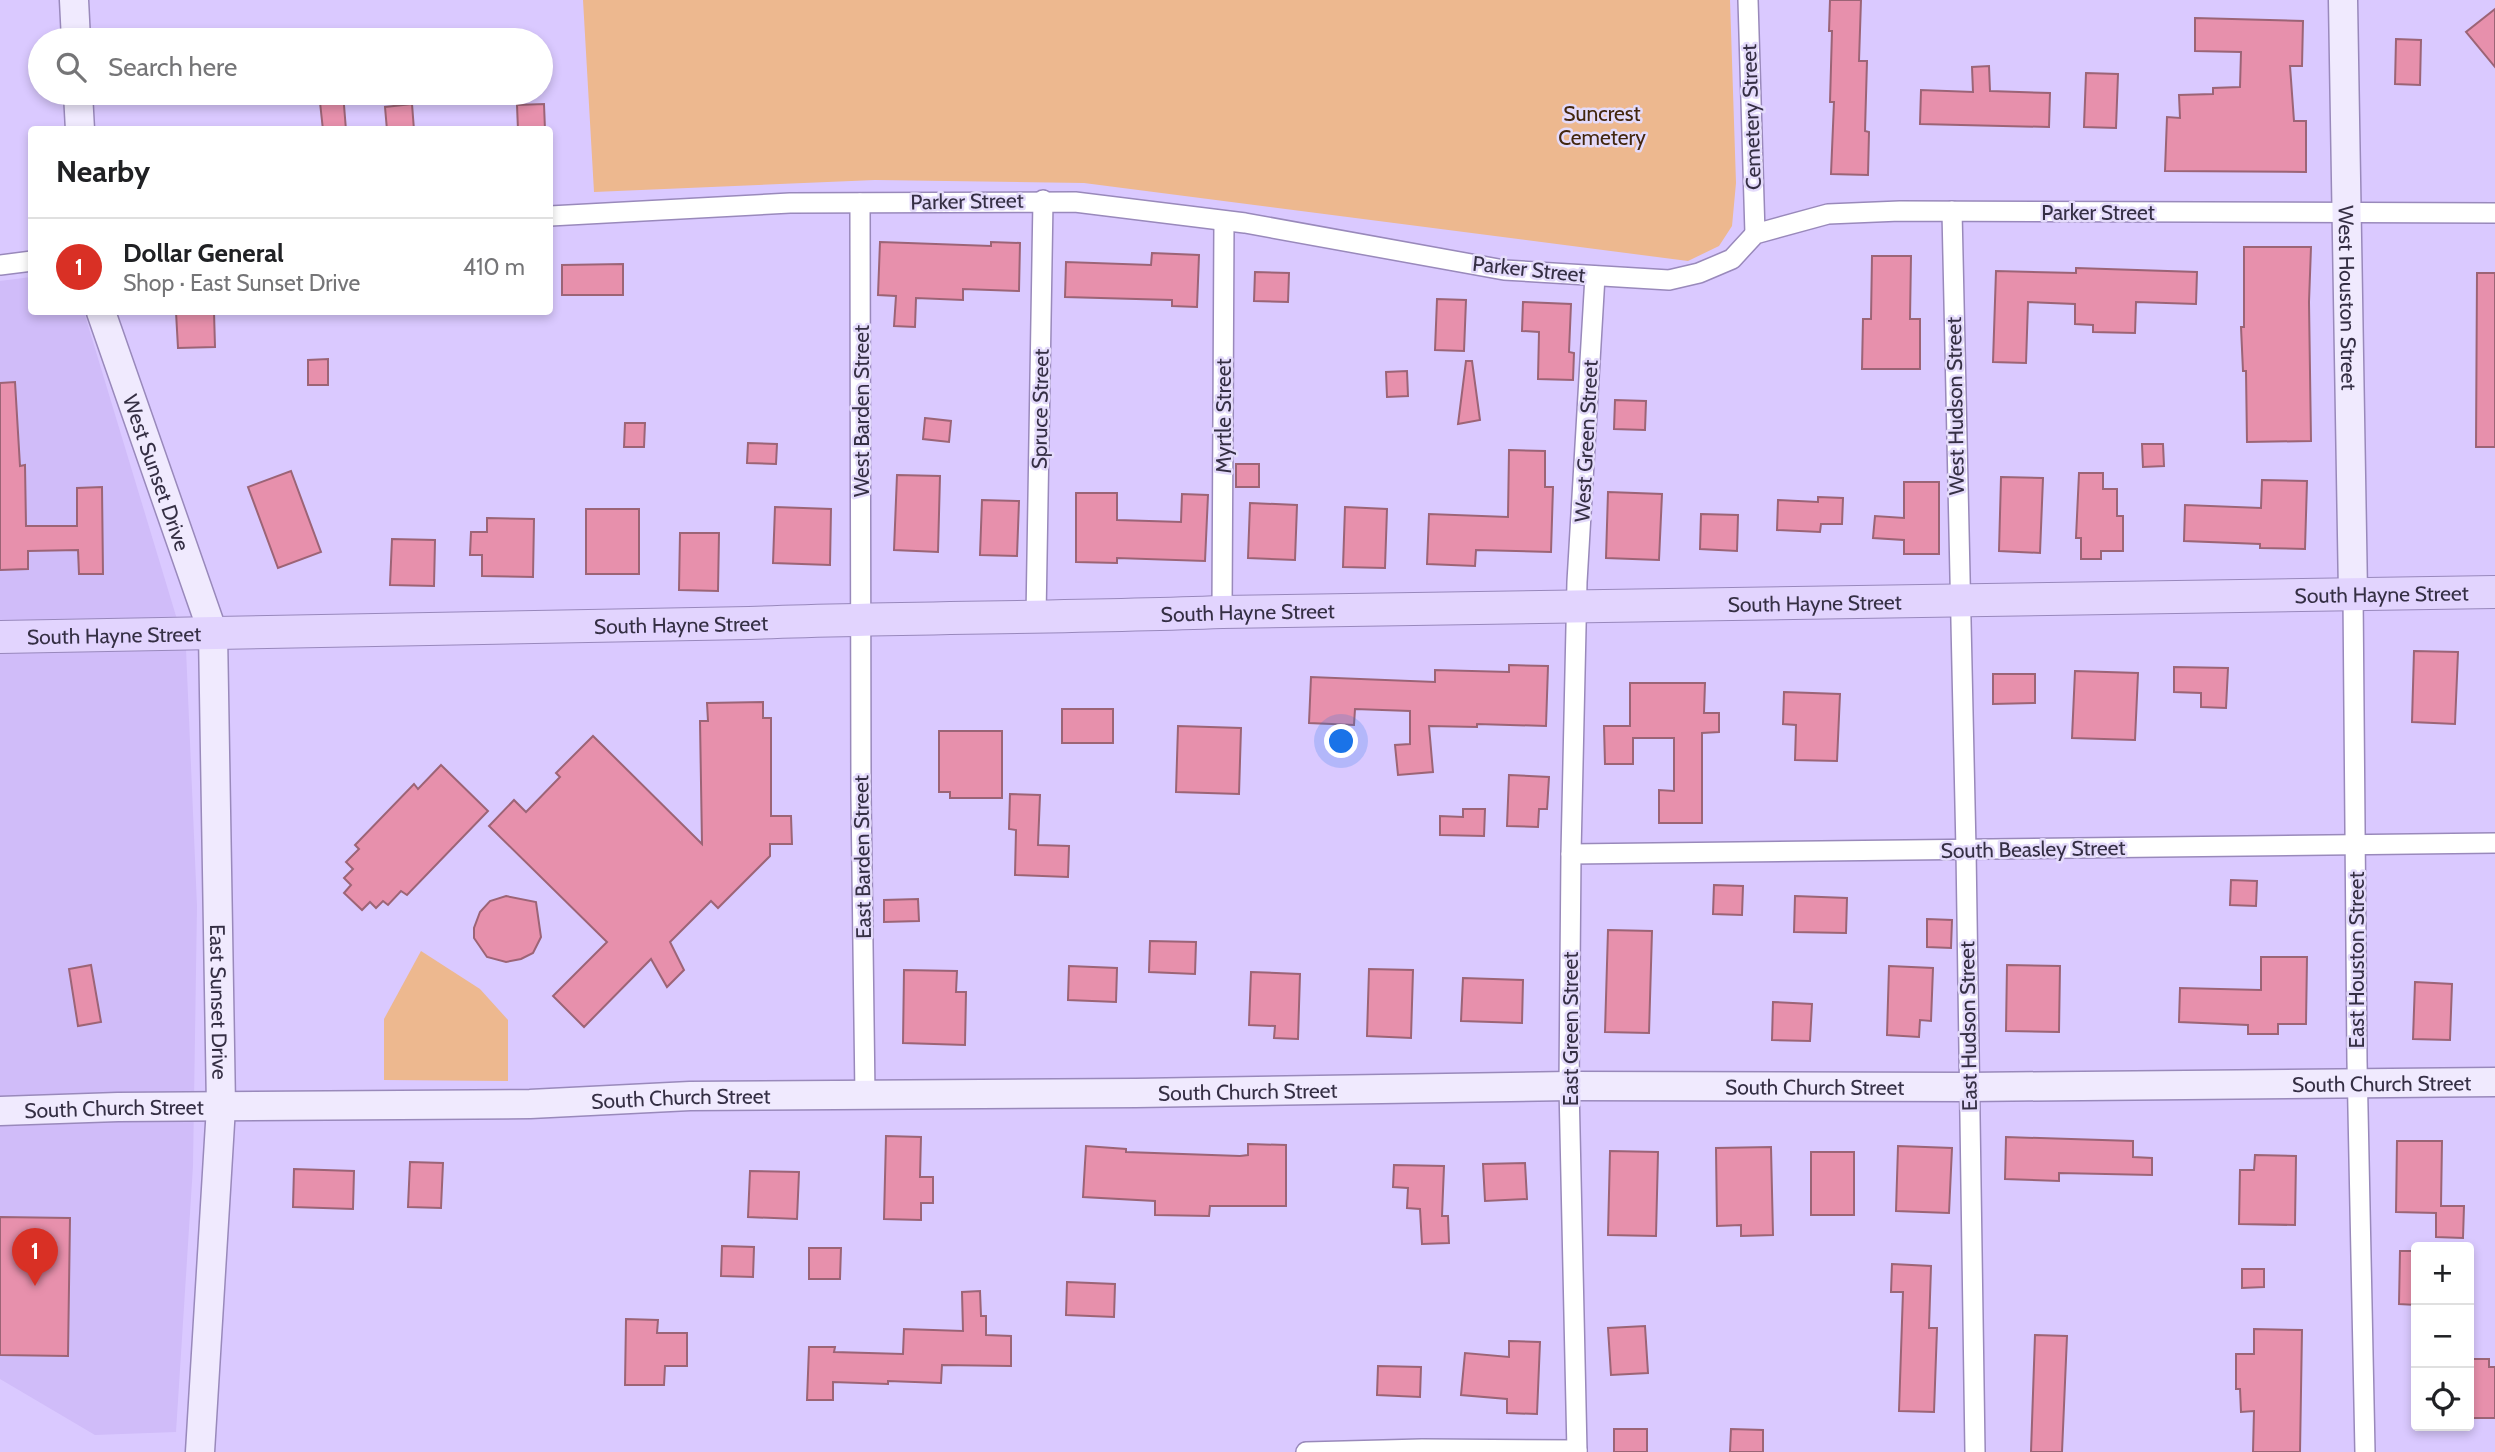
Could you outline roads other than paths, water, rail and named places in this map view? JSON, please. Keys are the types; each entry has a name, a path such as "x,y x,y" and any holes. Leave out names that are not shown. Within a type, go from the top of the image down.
{"main road":[{"name":"South Hayne Street","path":"0,637 1222,612 2495,592"}],"street":[{"path":"74,0 75,28"},
{"name":"Cemetery Street","path":"1748,0 1755,233"},
{"name":"West Houston Street","path":"2343,0 2353,594"},
{"path":"79,105 80,126"},
{"name":"Parker Street","path":"553,216 790,203 1043,200 1224,221 1504,270 1669,280 1732,259 1755,233 1828,214 1952,211 2495,213"},
{"name":"Spruce Street","path":"1036,617 1043,200"},
{"name":"West Barden Street","path":"860,203 861,619"},
{"name":"West Hudson Street","path":"1952,211 1960,601"},
{"name":"Myrtle Street","path":"1222,612 1224,221"},
{"path":"0,265 28,262"},
{"name":"West Green Street","path":"1577,607 1595,276"},
{"name":"West Sunset Drive","path":"102,315 213,633"},
{"name":"East Houston Street","path":"2353,594 2357,1084 2365,1452"},
{"name":"East Hudson Street","path":"1960,601 1975,1452"},
{"name":"East Green Street","path":"1577,607 1569,1086 1577,1451"},
{"name":"East Barden Street","path":"861,619 864,1096"},
{"name":"East Sunset Drive","path":"200,1452 221,1107 213,633"},
{"name":"South Beasley Street","path":"1571,854 2495,843"},
{"name":"South Church Street","path":"0,1111 118,1107 530,1104 690,1096 1569,1086 1968,1087 2495,1082"},
{"path":"1306,1452 1422,1449 1577,1451"}],"place":[{"name":"Dollar General","path":"35,1286"}],"park label":[{"name":"Suncrest Cemetery","path":"1602,125"}]}
